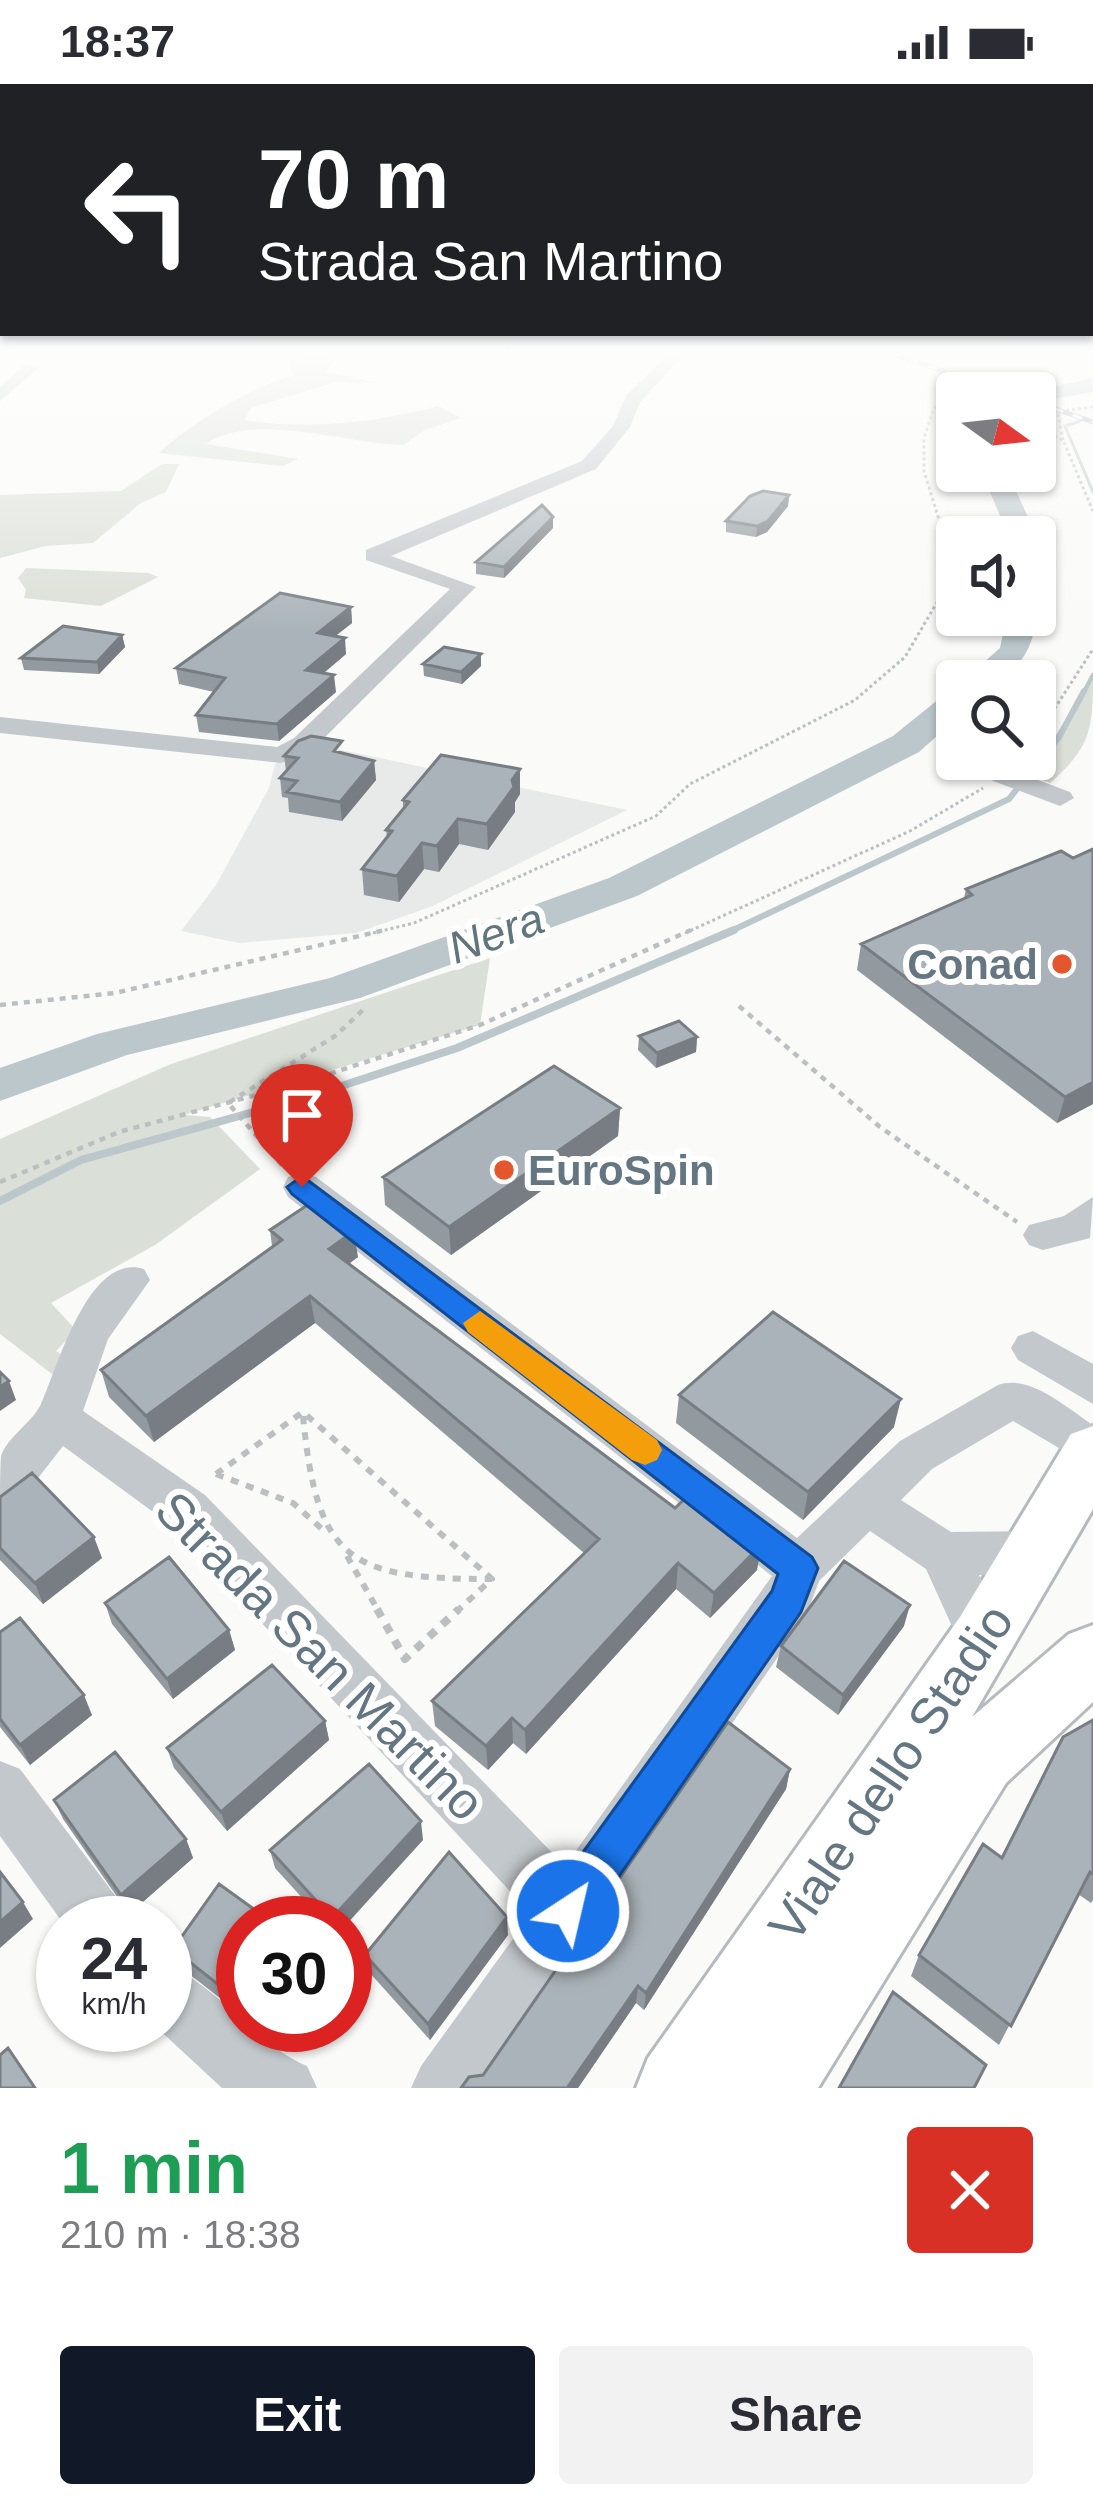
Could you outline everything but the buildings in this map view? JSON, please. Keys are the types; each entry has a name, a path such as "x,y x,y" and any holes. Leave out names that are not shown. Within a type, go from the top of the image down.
{"main road":[{"name":"Viale dello Stadio","path":"678,2088 983,1640 1038,1553 1093,1450"},
{"name":"Viale dello Stadio","path":"770,2088 980,1758 1091,1661"}],"street":[{"path":"0,724 281,755 303,744 465,587 391,565 374,555 589,465 604,447"},
{"path":"1015,780 1060,798"},
{"path":"302,1187 799,1568"},
{"path":"1043,1235 1060,1236 1093,1211"},
{"path":"0,1491 58,1418 89,1333 129,1280"},
{"path":"443,2088 788,1600 799,1568 916,1455 1063,1367"},
{"path":"1014,1398 1093,1450"},
{"name":"Strada San Martino","path":"58,1418 188,1510 568,1911"},
{"path":"867,1503 944,1554 983,1640"},
{"path":"944,1554 1038,1553"},
{"path":"0,1790 79,1896"},
{"path":"192,2018 257,2077 285,2088"}],"path":[{"path":"0,1005 115,994 414,923 656,816 691,784 855,700 905,657 946,587 948,549 924,472 924,447"},
{"path":"1066,447 1093,511"},
{"path":"1056,707 1093,650"},
{"path":"0,1181 119,1132 480,1025 910,831 995,780"},
{"path":"739,1006 880,1126 1043,1235"},
{"path":"228,1102 335,1036 364,1009"},
{"path":"228,1102 302,1187"},
{"path":"303,1412 310,1492 322,1529"},
{"path":"303,1412 216,1474 293,1503 322,1529 347,1556 405,1659 492,1579"},
{"path":"303,1412 492,1579"},
{"path":"347,1556 401,1575 492,1579"}],"shaded area":[{"path":"167,447 221,447 298,459 283,466 159,453"},
{"path":"162,464 179,464 166,492 141,503 93,543 46,546 0,558 0,495 121,491"},
{"path":"26,568 158,577 101,606 24,598 26,590 18,578"},
{"path":"1093,681 1086,738 1056,777 1056,735"},
{"path":"318,745 627,810 433,906 356,933 239,943 181,931 216,885 269,788 275,764"},
{"path":"490,958 480,1025 184,1115 210,1117 260,1169 155,1245 51,1303 76,1330 56,1351 92,1374 83,1398 0,1334 0,1139 171,1064"}],"waterway":[{"path":"1074,447 1093,492"},
{"name":"Nera","path":"1003,492 1014,516"},
{"name":"Nera","path":"1005,660 1015,652 1018,636"},
{"path":"1083,694 1093,675"},
{"path":"727,933 1009,799 1059,737 1084,691"},
{"name":"Nera","path":"0,1085 113,1044 344,988 623,887 906,744 936,719"},
{"path":"727,933 734,930"},
{"path":"0,1201 81,1160 311,1096 457,1048 727,933"}],"slow traffic":[{"path":"480,1323 645,1450"}],"place":[{"name":"Conad","path":"1062,964"},
{"name":"EuroSpin","path":"504,1170"}],"route":[{"path":"302,1187 799,1568 788,1600 568,1911"}]}
